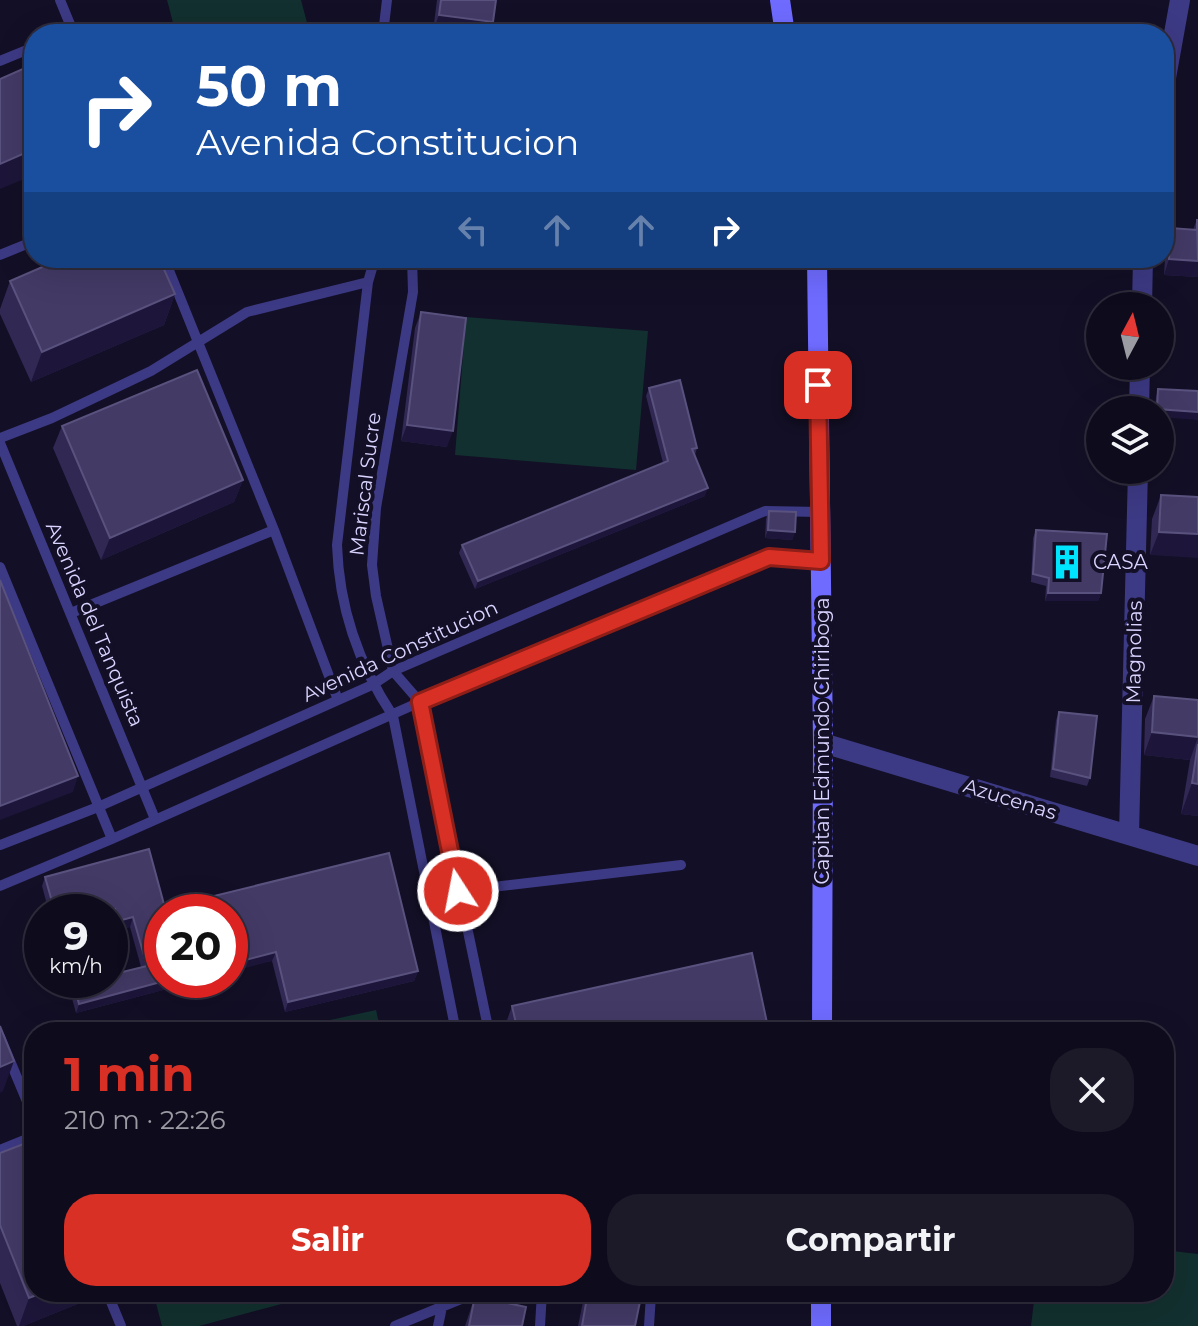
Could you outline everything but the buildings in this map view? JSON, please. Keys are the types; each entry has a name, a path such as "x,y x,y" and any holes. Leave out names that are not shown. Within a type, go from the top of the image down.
{"street":[{"path":"780,0 784,24"},
{"path":"1174,33 1180,0"},
{"name":"Capitan Edmundo Chiriboga","path":"817,268 823,743 822,1022"},
{"path":"1142,292 1143,268"},
{"name":"Magnolias","path":"1129,835 1138,484"},
{"name":"Azucenas","path":"823,743 1198,856"},
{"path":"821,1302 821,1326"}],"lane":[{"path":"60,0 68,24"},
{"path":"384,24 387,0"},
{"path":"0,61 24,51"},
{"path":"0,255 24,245"},
{"path":"168,268 274,530 338,700"},
{"name":"Mariscal Sucre","path":"372,268 337,545 343,602 372,685 393,716 454,1022"},
{"name":"Mariscal Sucre","path":"412,268 413,292 376,508 372,565 393,671 420,702 487,1022"},
{"path":"0,440 151,371 247,312 368,282"},
{"name":"Avenida del Tanquista","path":"0,440 155,819"},
{"name":"Avenida Constitucion","path":"0,845 98,807 372,685 393,671 765,511 820,512"},
{"path":"71,613 274,530"},
{"path":"0,886 420,702 769,557 821,561"},
{"path":"0,567 112,839"},
{"path":"429,900 458,891 681,865"},
{"path":"0,1037 24,1094"},
{"path":"0,1150 24,1140"},
{"path":"111,1302 121,1326"},
{"path":"395,1326 454,1302"},
{"path":"540,1326 541,1302"},
{"path":"649,1326 651,1302"},
{"path":"438,1326 442,1307"}],"green space":[{"path":"167,0 301,0 307,24 173,24"},
{"path":"466,317 648,331 636,470 455,455"},
{"path":"376,1010 379,1022 321,1022"},
{"path":"1174,1251 1198,1254 1198,1326 1031,1326 1034,1302 1174,1302"},
{"path":"156,1302 289,1302 199,1326 162,1326"}],"place":[{"name":"CASA","path":"1067,562"}],"route":[{"path":"458,891 420,702 769,557 821,561 818,385"}]}
